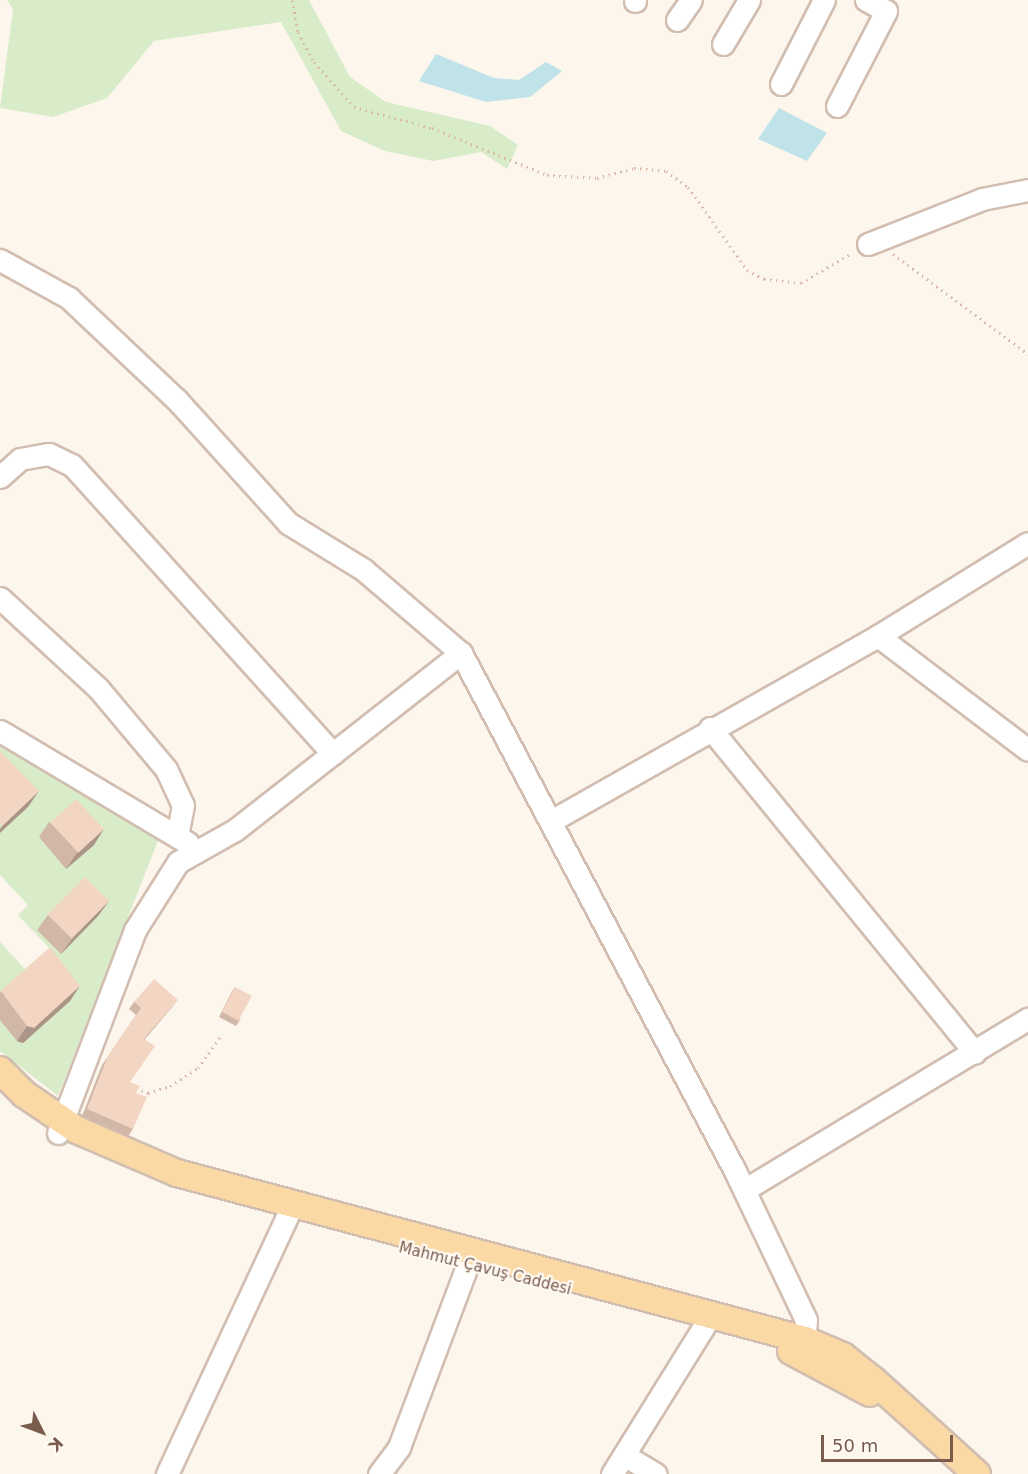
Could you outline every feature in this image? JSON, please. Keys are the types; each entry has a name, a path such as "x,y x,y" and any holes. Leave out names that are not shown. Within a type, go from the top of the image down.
{"main road":[{"path":"0,1070 24,1094 115,1150 206,1182 804,1348 865,1374 977,1474"},
{"name":"Mahmut Çavuş Caddesi","path":"0,1083 64,1117 124,1168 287,1217 467,1266 704,1326 804,1348 870,1393 957,1474"}],"street":[{"path":"677,20 691,0"},
{"path":"723,44 749,0"},
{"path":"781,84 824,0"},
{"path":"837,106 886,11 866,0"},
{"path":"868,244 982,199 1028,190"},
{"path":"0,260 69,298 177,400 288,523 364,570 461,653 744,1190 806,1320 804,1348"},
{"path":"0,477 20,459 49,454 72,465 333,754"},
{"path":"551,821 710,728 878,636 1028,543"},
{"path":"0,598 98,688 166,769 183,805 177,836"},
{"path":"878,636 1028,750"},
{"path":"64,1117 135,930 178,862 235,830 461,653"},
{"path":"710,728 975,1053"},
{"path":"0,731 200,850"},
{"path":"744,1190 1028,1019"},
{"path":"167,1474 287,1217"},
{"path":"379,1474 399,1447 467,1266"},
{"path":"612,1474 704,1326"},
{"path":"624,1455 656,1474"}],"path":[{"path":"292,0 298,32 314,62 354,106 432,129 547,175 597,178 634,168 666,171 688,187 747,270 764,279 801,283 868,244 887,249 1028,354"},
{"path":"129,1086 148,1094 170,1086 198,1068 220,1036"}],"green space":[{"path":"7,0 309,0 350,77 386,102 490,126 518,145 507,169 481,152 433,161 385,151 341,131 281,22 154,41 107,98 53,117 0,108 13,9"},
{"path":"0,737 161,833 58,1096 0,1051 0,942 25,969 49,948 18,915 28,905 0,875"}],"water":[{"path":"436,54 494,78 519,80 546,62 562,71 530,97 486,102 419,81"},
{"path":"779,108 827,133 807,161 758,139"}],"building":[{"path":"0,751 39,791 2,826 0,823"},
{"path":"76,799 104,829 78,853 50,823"},
{"path":"85,877 109,901 72,939 48,914"},
{"path":"50,947 80,986 34,1028 27,1026 1,991"},
{"path":"154,979 178,1000 144,1039 155,1046 130,1082 140,1086 136,1093 147,1097 133,1129 87,1109 107,1058 141,1008 134,1002"},
{"path":"235,987 252,996 239,1021 222,1012"}]}
